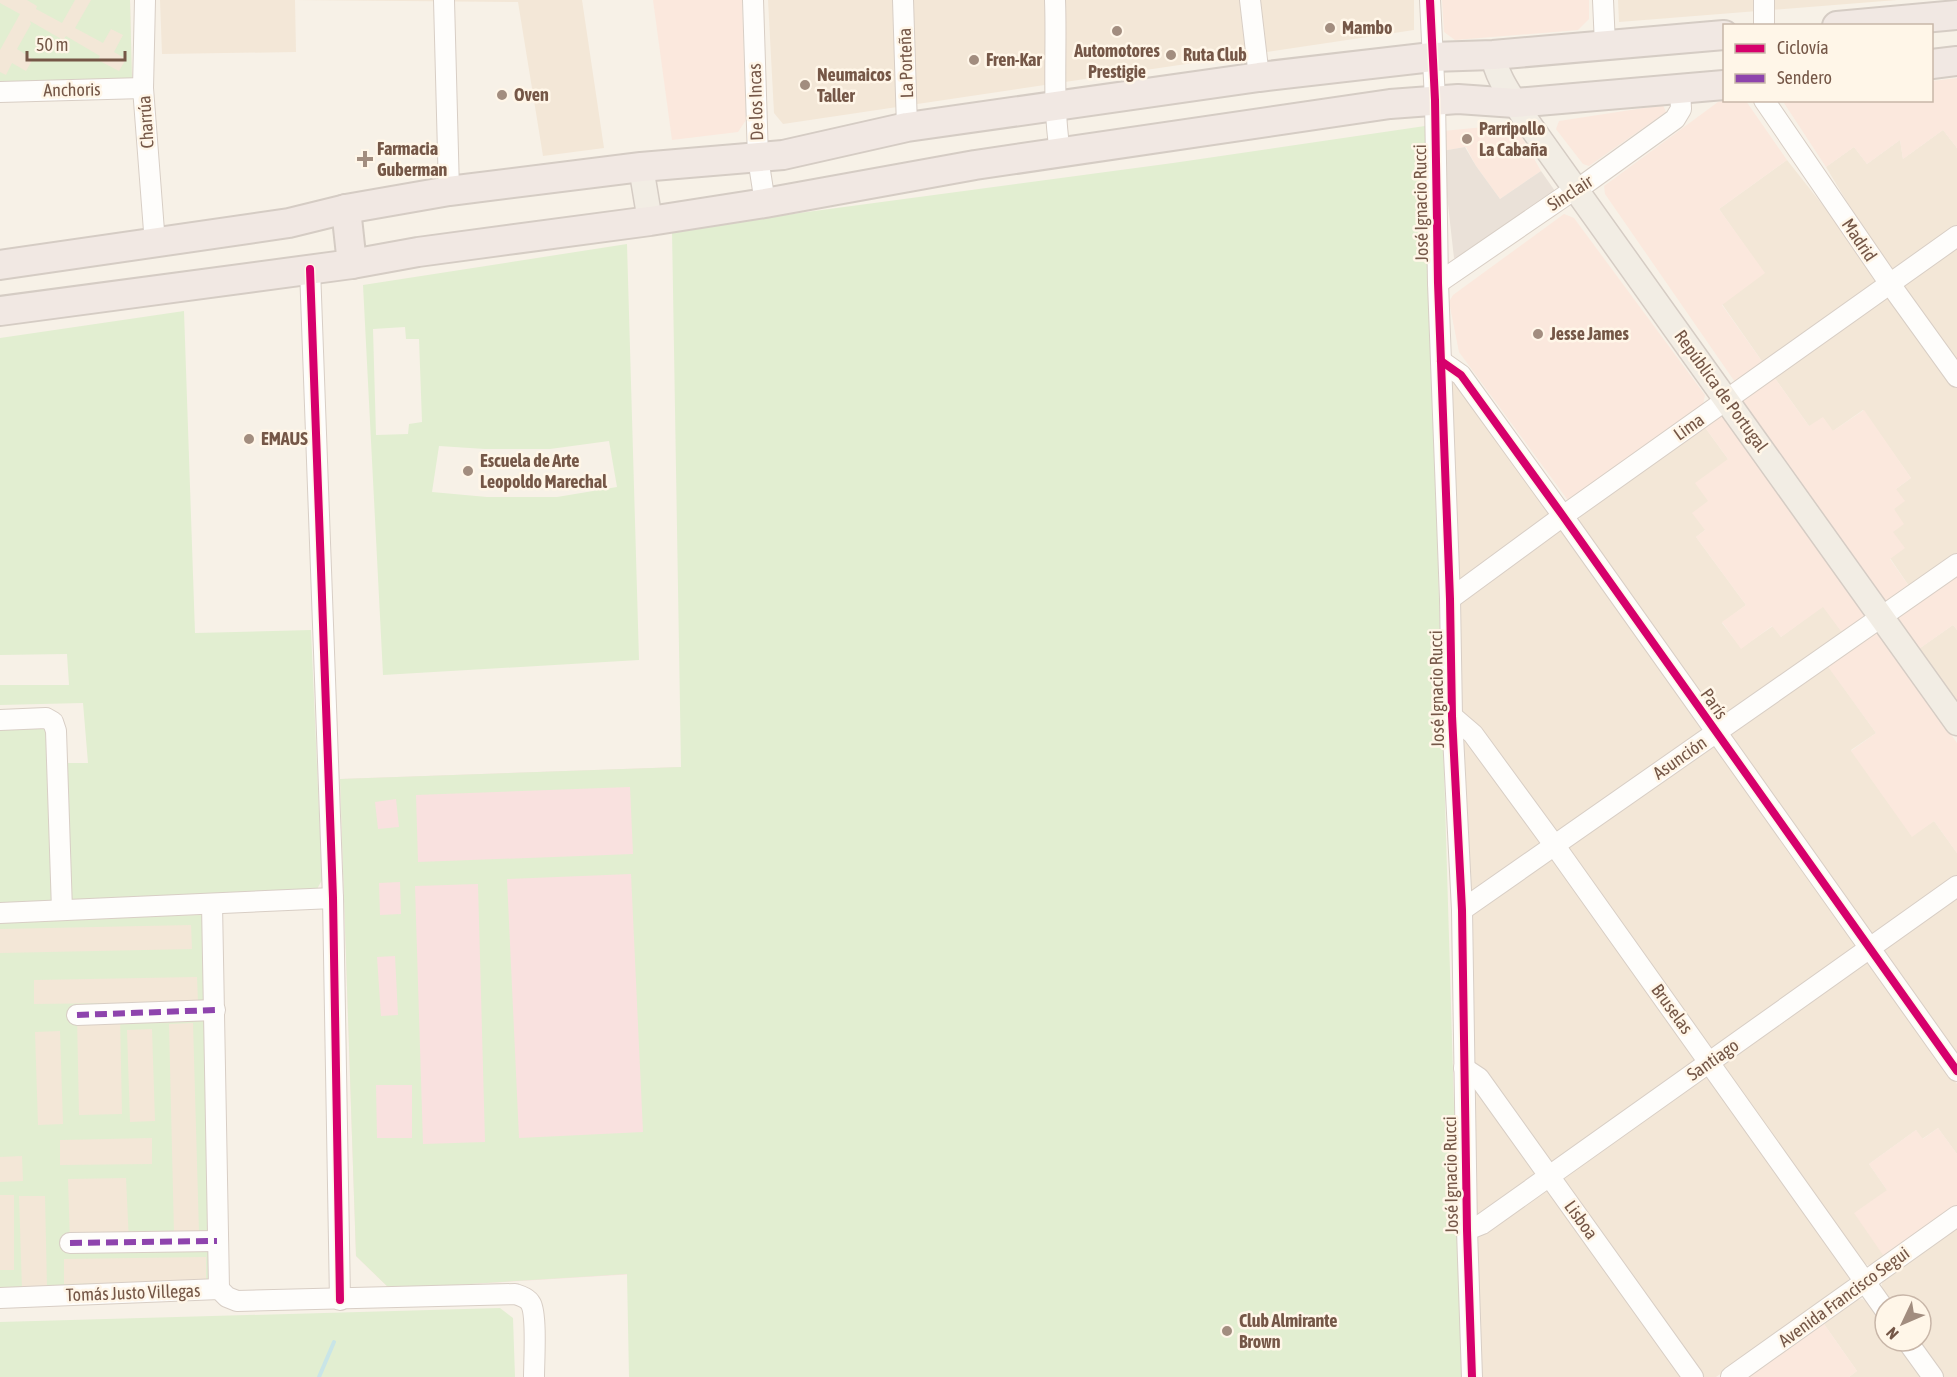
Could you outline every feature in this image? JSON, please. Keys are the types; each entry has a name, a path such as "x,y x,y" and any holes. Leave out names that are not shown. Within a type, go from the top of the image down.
{"highway":[{"path":"1858,24 1953,15"},
{"path":"0,265 289,223 346,209 449,191 641,167 783,155 907,127 1259,77 1432,57 1493,55 1723,35"},
{"path":"1933,64 1957,61"},
{"path":"0,311 650,221 765,203 1059,148 1390,104 1458,99 1515,103 1723,85"},
{"path":"346,209 352,264"}],"main road":[{"name":"República de Portugal","path":"1493,55 1495,69 1515,103 1957,723"},
{"path":"641,167 650,221"}],"street":[{"name":"Charrúa","path":"145,0 143,88 154,244"},
{"path":"444,0 449,191"},
{"name":"De los Incas","path":"753,0 758,158 765,203"},
{"name":"La Porteña","path":"903,0 907,127"},
{"path":"1055,0 1054,105 1059,148"},
{"path":"1250,0 1259,77"},
{"name":"José Ignacio Rucci","path":"1430,0 1435,100 1438,283 1452,716 1462,910 1467,1230 1472,1377"},
{"path":"1603,0 1605,45"},
{"path":"1764,0 1764,24"},
{"name":"Anchoris","path":"0,92 143,88"},
{"name":"Sinclair","path":"1438,283 1675,120 1681,109 1680,89"},
{"name":"Madrid","path":"1765,102 1890,284 1957,377"},
{"name":"Lima","path":"1450,599 1957,236"},
{"path":"310,269 333,898 340,1300"},
{"name":"París","path":"1441,361 1461,375 1957,1071"},
{"name":"Asunción","path":"1462,910 1957,564"},
{"name":"Bruselas","path":"1452,716 1473,734 1555,846 1873,1293"},
{"path":"0,720 46,717 53,722 56,731 62,910"},
{"name":"Santiago","path":"1467,1230 1482,1224 1957,886"},
{"path":"0,913 333,898"},
{"path":"212,904 219,1289"},
{"path":"77,1015 215,1010"},
{"name":"Lisboa","path":"1464,1068 1479,1078 1694,1377"},
{"name":"Avenida Francisco Segui","path":"1731,1377 1957,1216"},
{"path":"70,1243 217,1241"},
{"name":"Tomás Justo Villegas","path":"0,1298 219,1289 227,1297 237,1301 515,1294 524,1297 531,1304 534,1320 534,1377"},
{"path":"1916,1353 1933,1377"}],"shaded area":[{"path":"0,0 130,0 132,81 0,82"},
{"path":"160,0 295,0 296,52 162,54"},
{"path":"295,0 582,0 604,148 543,156 518,2"},
{"path":"653,0 742,0 746,120 738,132 672,140"},
{"path":"768,0 1414,0 1414,30 783,124 774,113"},
{"path":"1442,0 1589,0 1589,19 1578,30 1455,40 1444,32"},
{"path":"1618,0 1897,0 1619,22"},
{"path":"1957,78 1957,148 1943,130 1903,159 1900,140 1867,164 1854,147 1826,167 1784,103 1933,102 1933,81"},
{"path":"1718,102 1747,102 1787,160 1719,209 1765,273 1722,305 1766,367 1735,382 1605,194 1604,186"},
{"path":"1663,105 1666,112 1589,166 1583,164 1556,129 1559,121"},
{"path":"1505,125 1518,130 1541,171 1500,199 1476,166 1466,147 1442,151 1443,131"},
{"path":"1943,130 1957,148 1957,230 1897,272 1888,270 1826,167 1854,147 1867,164 1900,140 1903,159"},
{"path":"1465,147 1500,199 1541,171 1555,191 1461,257 1454,258 1442,151"},
{"path":"1787,160 1874,270 1877,284 1766,367 1722,304 1764,273 1719,209"},
{"path":"1564,214 1574,218 1705,395 1703,405 1576,499 1567,499 1459,352 1449,302 1453,295"},
{"path":"1957,245 1957,367 1903,287"},
{"path":"1883,298 1890,298 1957,385 1957,555 1911,589 1890,558 1896,489 1911,478 1863,410 1833,431 1809,426 1774,377"},
{"path":"1774,377 1809,426 1823,417 1833,431 1864,410 1911,478 1896,489 1905,501 1894,509 1904,524 1893,532 1905,548 1890,559 1911,589 1892,602 1884,601 1743,409 1743,401 1746,397"},
{"path":"1452,383 1459,385 1857,947 1702,1057 1851,1276 1842,1288 1716,1377 1477,1377 1447,389"},
{"path":"1718,416 1726,417 1864,611 1863,621 1844,635 1823,607 1781,637 1772,626 1741,649 1722,622 1746,605 1696,537 1705,530 1692,513 1708,501 1695,483 1728,459 1704,426"},
{"path":"1704,426 1728,459 1708,501 1705,530 1696,537 1746,605 1722,623 1741,648 1773,626 1781,637 1823,606 1844,635 1719,722 1580,529 1579,521 1581,514"},
{"path":"1957,570 1957,630 1953,625 1916,651 1896,621 1897,615"},
{"path":"1953,625 1957,630 1957,708 1916,651"},
{"path":"1875,632 1881,634 1957,743 1957,853 1934,821 1912,837 1851,751 1876,733 1826,664"},
{"path":"1826,663 1876,733 1851,750 1912,836 1934,821 1957,853 1957,877 1872,935 1730,737 1732,731"},
{"path":"0,725 55,919 202,915 212,1286 0,1295"},
{"path":"681,767 700,1270 390,1289 356,1256 340,779"},
{"path":"1957,895 1957,1062 1884,955 1884,949"},
{"path":"1865,960 1874,963 1957,1084 1957,1154 1938,1128 1922,1139 1916,1130 1869,1164 1887,1190 1885,1258 1875,1265 1861,1262 1723,1067 1723,1062"},
{"path":"1938,1128 1957,1154 1957,1206 1885,1258 1854,1213 1887,1190 1869,1164 1916,1130 1923,1139"},
{"path":"1957,1228 1957,1377 1940,1377 1923,1353 1933,1353 1933,1293 1882,1293 1882,1283"},
{"path":"1862,1299 1873,1305 1873,1353 1907,1353 1924,1377 1849,1377 1857,1371 1824,1324 1857,1300"},
{"path":"1824,1324 1857,1371 1849,1377 1748,1377"}],"green space":[{"path":"27,0 75,0 62,23 36,9 37,6"},
{"path":"91,0 130,0 132,81 0,82 0,72 6,75 12,63 26,71 33,59 17,49 31,24 30,21 63,40 66,36 100,56 98,60 119,71 126,59 114,52 123,35 111,29 103,43 75,28"},
{"path":"0,3 20,14 0,50"},
{"path":"1425,126 1462,1377 629,1377 627,1274 390,1289 356,1256 340,779 681,767 672,230 1173,163","holes":["630,787 633,854 418,862 416,795","396,799 399,827 378,829 375,802","631,874 643,1132 519,1138 507,879","400,882 401,914 380,915 379,883","478,884 485,1142 423,1144 415,886","395,956 398,1015 381,1016 377,957","376,1085 412,1085 412,1138 377,1138"]},
{"path":"627,244 639,660 383,675 363,285","holes":["405,327 406,339 419,339 422,422 409,424 408,434 376,435 373,329","609,441 617,487 557,497 487,497 432,492 439,446 550,449"]},
{"path":"184,311 195,633 311,630 322,880 316,891 73,902 69,897 67,763 88,763 83,703 0,705 0,685 69,685 67,654 0,655 0,338"},
{"path":"0,725 47,726 55,919 202,915 212,1286 0,1295 0,1270 14,1270 14,1195 0,1195 0,1182 23,1181 22,1156 0,1157 0,953 192,949 191,925 0,929","holes":["197,977 198,1002 34,1004 34,980","120,1014 122,1114 79,1115 77,1015","193,1023 199,1233 174,1234 169,1024","152,1029 155,1121 130,1122 127,1030","60,1031 63,1124 38,1125 35,1032","152,1138 152,1164 60,1165 60,1140","126,1178 129,1242 70,1243 68,1179","19,1196 45,1196 47,1288 22,1289","206,1257 206,1282 64,1284 64,1259"]},
{"path":"500,1308 513,1318 515,1377 0,1377 0,1322"}],"waterway":[{"path":"319,1377 334,1342"}],"marked path":[{"path":"77,1015 215,1010"},
{"path":"70,1243 217,1241"}],"cycle path":[{"path":"1430,0 1435,100 1438,283 1452,716 1462,910 1467,1230 1472,1377"},
{"path":"310,269 333,898 340,1300"},
{"path":"1441,361 1461,375 1957,1071"}],"place":[{"name":"Mambo","path":"1330,28"},
{"name":"Automotores Prestigie","path":"1117,31"},
{"name":"Ruta Club","path":"1171,55"},
{"name":"Fren-Kar","path":"974,60"},
{"name":"Neumaicos Taller","path":"805,85"},
{"name":"Oven","path":"502,95"},
{"name":"Parripollo La Cabaña","path":"1467,139"},
{"name":"Farmacia Guberman","path":"365,159"},
{"name":"Jesse James","path":"1538,334"},
{"name":"EMAUS","path":"249,439"},
{"name":"Escuela de Arte Leopoldo Marechal","path":"468,471"},
{"name":"Club Almirante Brown","path":"1227,1331"}]}
